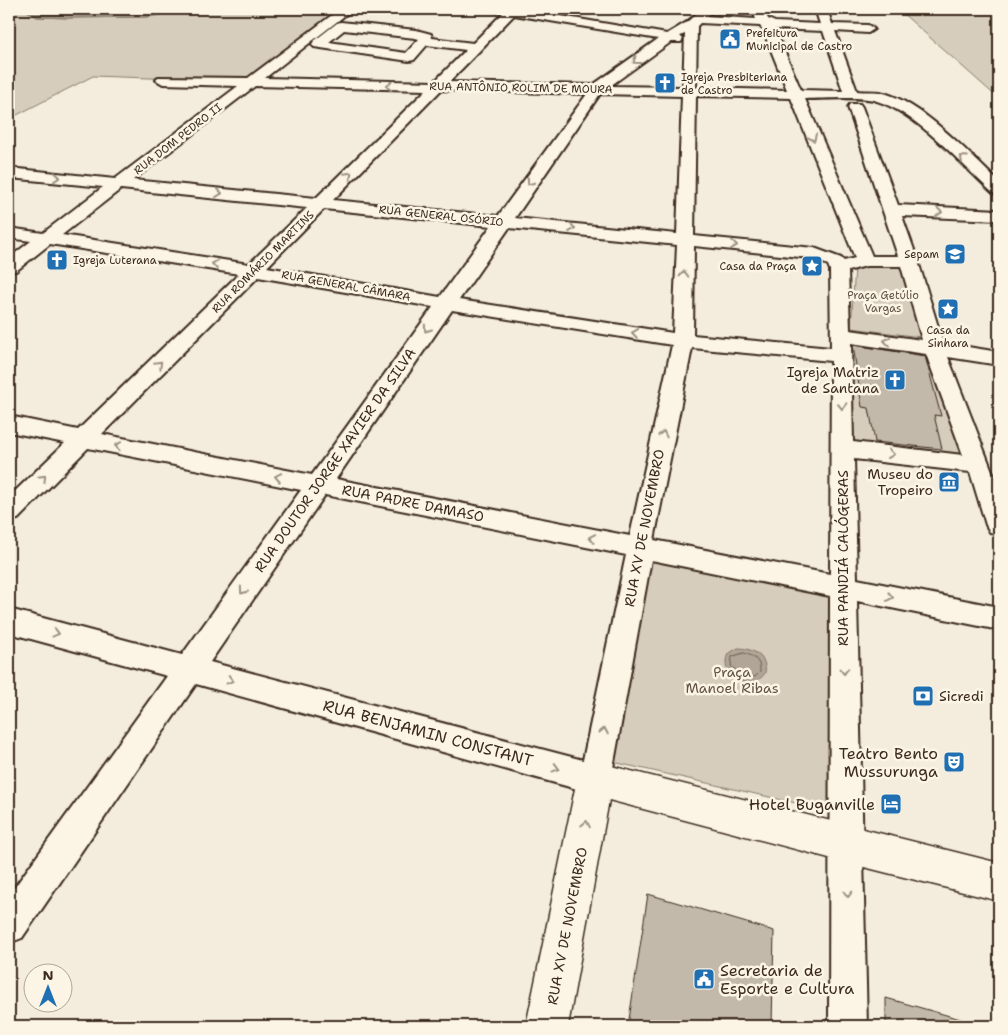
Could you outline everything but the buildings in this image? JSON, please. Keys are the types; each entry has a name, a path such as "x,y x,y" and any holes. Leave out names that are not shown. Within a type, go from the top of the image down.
{"main road":[{"name":"RUA BENJAMIN CONSTANT","path":"595,779 848,846 999,882"},
{"name":"RUA XV DE NOVEMBRO","path":"548,1026 595,779"}],"street":[{"name":"RUA DOM PEDRO II","path":"9,267 347,9"},
{"path":"497,9 686,31 768,25 868,29"},
{"name":"RUA DOUTOR JORGE XAVIER DA SILVA","path":"9,925 597,89 686,31 708,9"},
{"path":"758,9 768,25 865,262"},
{"path":"765,9 768,25"},
{"path":"821,9 909,262 934,348 979,465 999,525"},
{"name":"RUA ROMÁRIO MARTINS","path":"9,512 321,204 513,10"},
{"path":"341,26 416,34 427,37 425,41 409,57 318,44 341,26"},
{"name":"RUA XV DE NOVEMBRO","path":"595,779 683,340 684,239 691,91 686,31"},
{"path":"425,41 477,47"},
{"name":"RUA ANTÔNIO ROLIM DE MOURA","path":"163,80 795,93 853,101 878,96 912,112 999,190"},
{"name":"RUA GENERAL OSÓRIO","path":"9,172 814,253 835,262 839,270"},
{"path":"890,210 999,215"},
{"name":"RUA GENERAL CÂMARA","path":"9,233 254,270 445,304 683,340 841,345"},
{"path":"839,270 865,262 909,262"},
{"name":"RUA PANDIÁ CALÓGERAS","path":"839,270 842,588 848,846 848,1026"},
{"path":"841,345 934,348 999,358"},
{"name":"RUA PADRE DAMASO","path":"9,424 640,548"},
{"path":"842,449 979,465"},
{"path":"640,548 999,618"},
{"name":"RUA BENJAMIN CONSTANT","path":"9,621 595,779"}],"green space":[{"path":"9,9 24,9 37,17 69,18 146,17 197,9 343,9 259,82 93,76 9,119"},
{"path":"713,9 752,9 756,20 701,18"},
{"path":"896,9 999,9 999,99 900,11"},
{"name":"Praça Getúlio Vargas","path":"855,266 903,266 928,338 851,328"},
{"name":"Igreja Matriz de Santana","path":"846,343 934,353 972,461 850,446"},
{"name":"Praça Manoel Ribas","path":"643,552 840,591 836,812 613,762"}],"water":[{"path":"24,9 68,9 116,13 148,9 197,9 146,17 69,18 37,17"},
{"path":"738,648 754,652 762,658 765,673 759,679 745,682 731,675 727,669 726,662 728,654"}],"waterway":[{"path":"42,9 116,13 148,9"}],"place":[{"name":"Prefeitura Municipal de Castro","path":"730,39"},
{"name":"Igreja Presbiteriana de Castro","path":"665,83"},
{"name":"Sepam","path":"955,254"},
{"name":"Igreja Luterana","path":"57,260"},
{"name":"Casa da Praça","path":"812,266"},
{"name":"Casa da Sinhara","path":"948,309"},
{"name":"Igreja Matriz de Santana","path":"895,380"},
{"name":"Museu do Tropeiro","path":"949,482"},
{"name":"Sicredi","path":"923,696"},
{"name":"Teatro Bento Mussurunga","path":"954,762"},
{"name":"Hotel Buganville","path":"891,804"},
{"name":"Secretaria de Esporte e Cultura","path":"704,979"}]}
